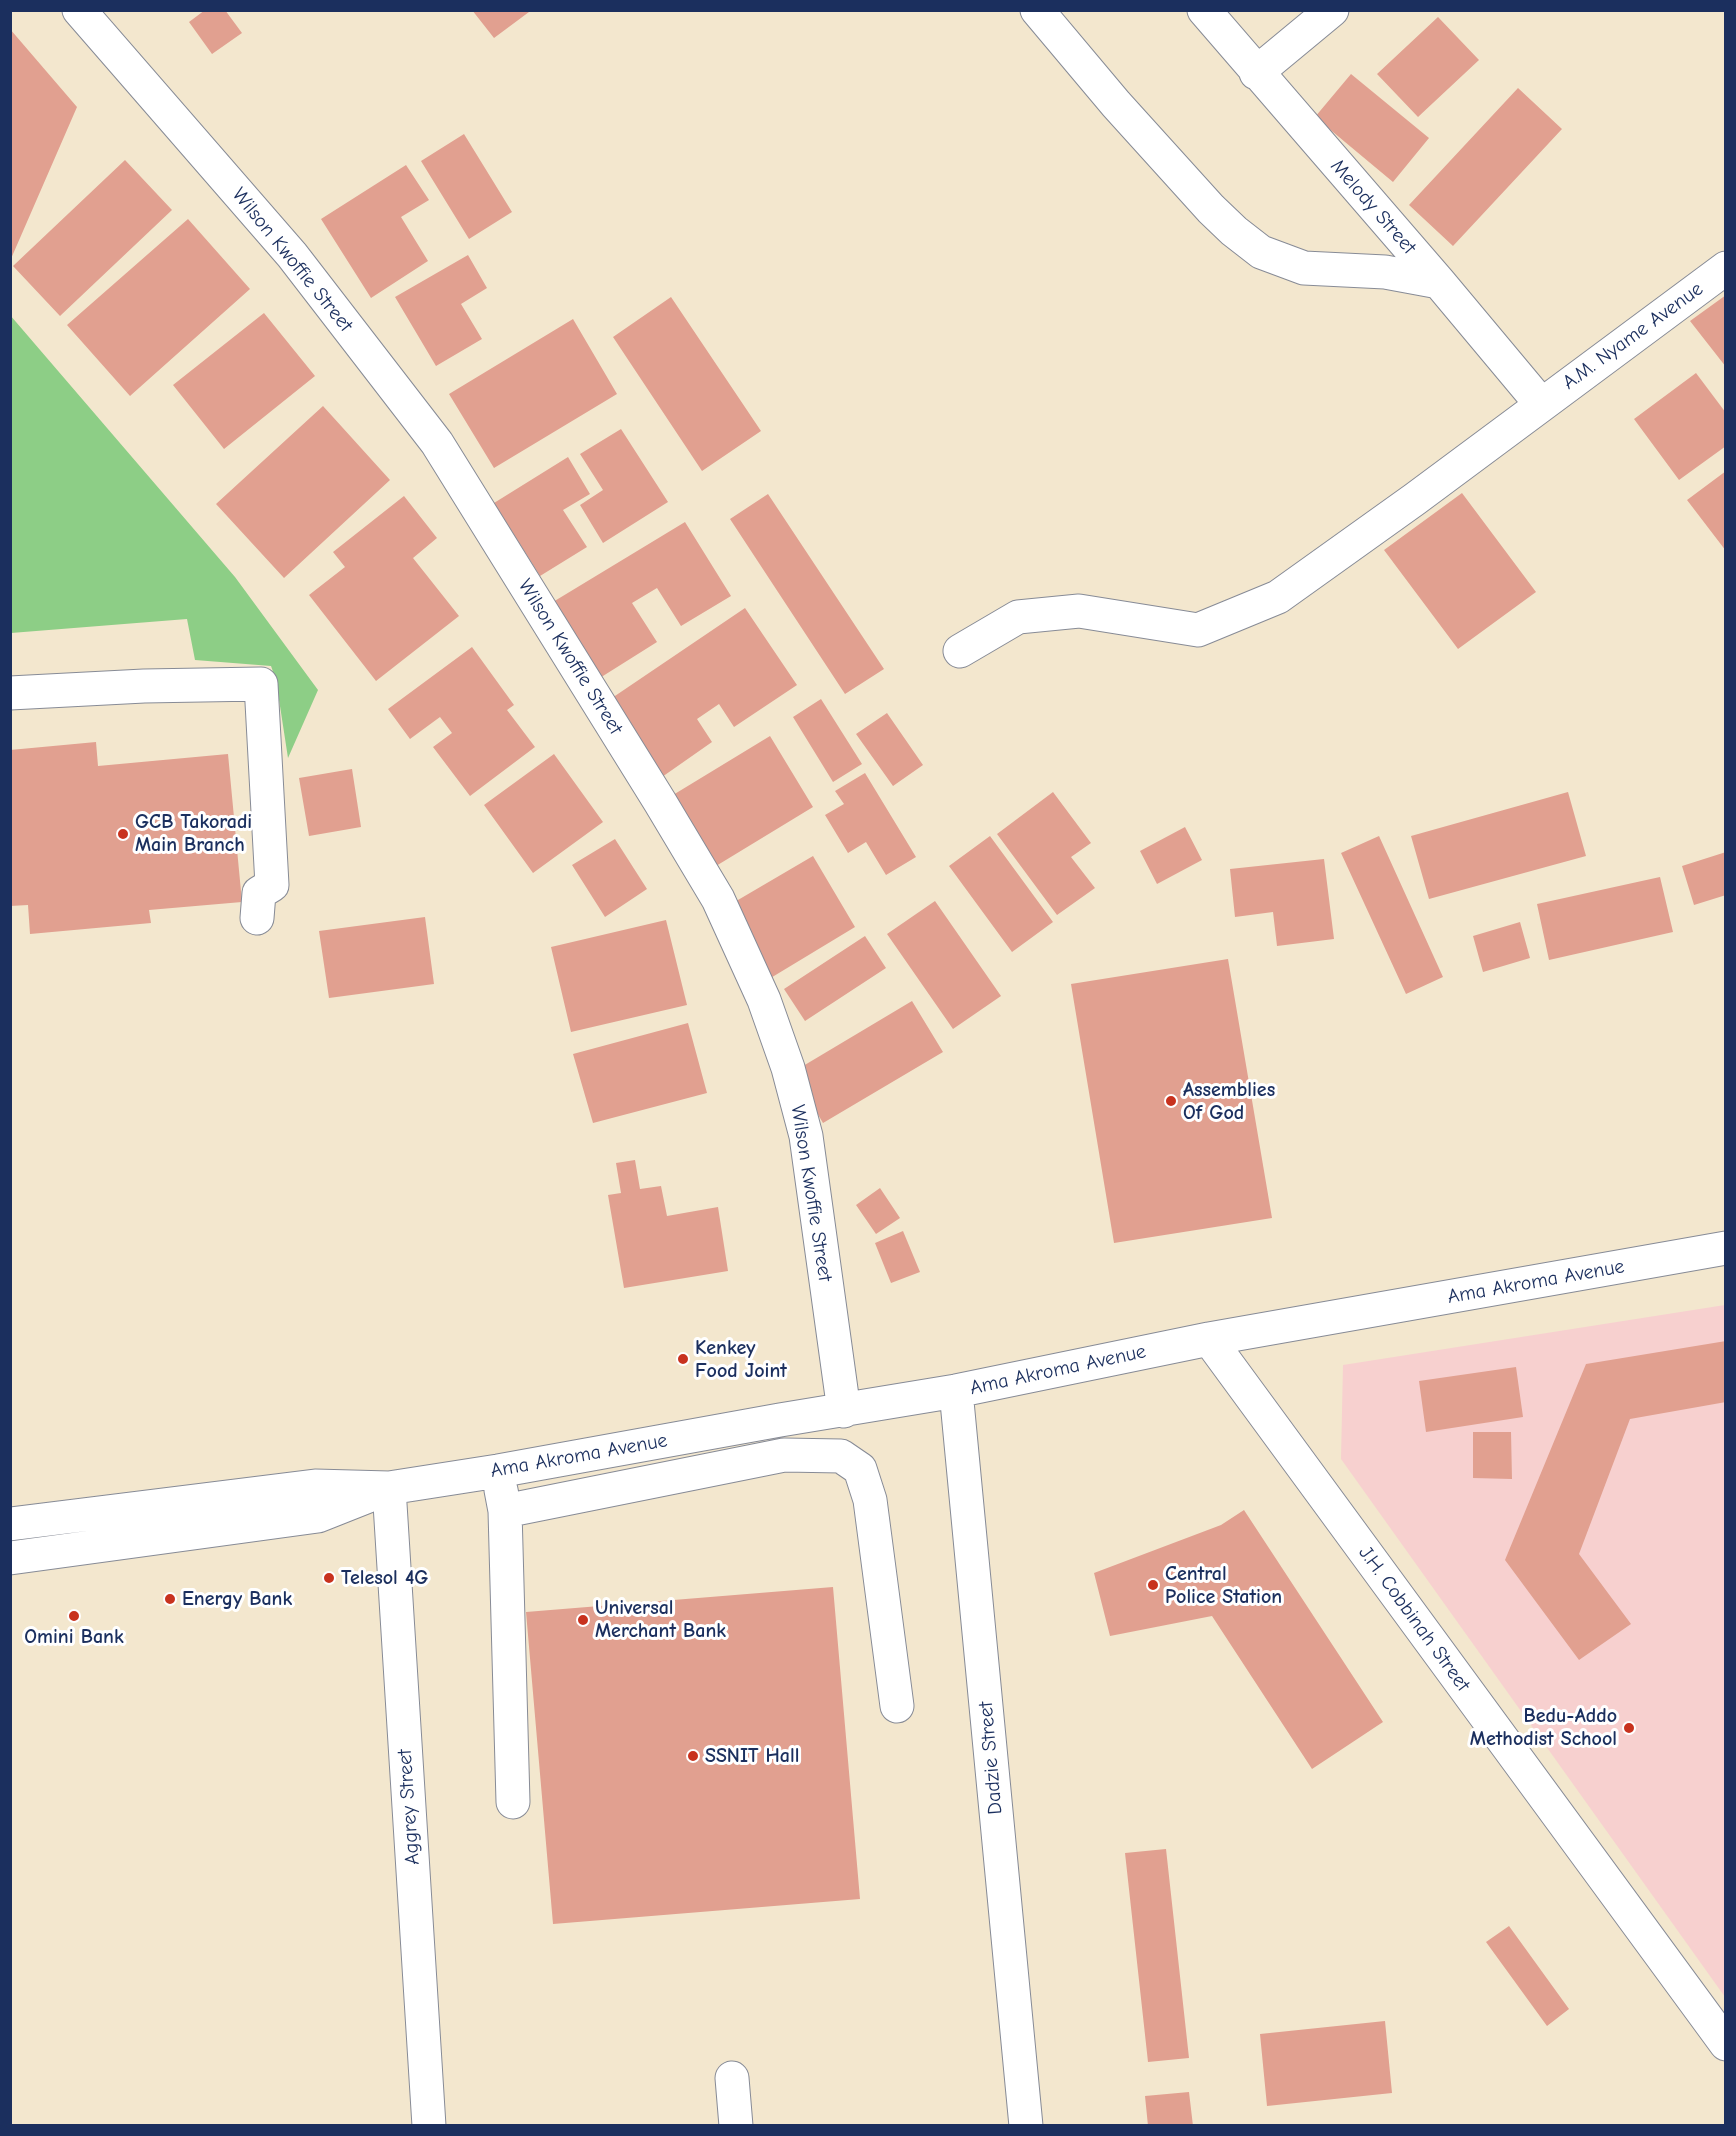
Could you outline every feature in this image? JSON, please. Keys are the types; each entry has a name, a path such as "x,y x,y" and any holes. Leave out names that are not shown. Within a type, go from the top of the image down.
{"street":[{"name":"Wilson Kwoffie Street","path":"79,10 292,255 436,444 654,792 718,900 764,1000 788,1068 806,1136 844,1411"},
{"path":"1036,10 1116,104 1211,209 1261,252 1304,268 1385,272 1439,282"},
{"name":"Melody Street","path":"1204,10 1541,404"},
{"path":"1256,73 1332,10"},
{"name":"A.M. Nyame Avenue","path":"960,651 1018,617 1079,611 1198,630 1278,597 1415,499 1725,268"},
{"path":"10,693 144,686 261,684 272,885 259,893 256,918"},
{"name":"Ama Akroma Avenue","path":"10,1524 315,1486 389,1488 498,1471 956,1391 1209,1339 1725,1248"},
{"name":"J.H. Cobbinah Street","path":"1209,1339 1725,2044"},
{"name":"Dadzie Street","path":"956,1391 1026,2126"},
{"path":"780,1420 784,1455"},
{"path":"505,1511 784,1455 841,1456 861,1469 870,1500 897,1706"},
{"path":"498,1471 505,1511 513,1802"},
{"name":"Ama Akroma Avenue","path":"10,1558 318,1516 389,1488"},
{"name":"Aggrey Street","path":"389,1488 429,2126"},
{"path":"732,2078 736,2126"}],"shaded area":[{"name":"Bedu-Addo Methodist School","path":"1725,1305 1725,1997 1341,1459 1343,1365"}],"green space":[{"path":"10,315 235,577 318,690 288,758 276,680 271,666 195,660 187,619 11,633"}],"building":[{"path":"205,10 225,10 242,33 212,54 189,22"},
{"path":"472,10 528,10 529,12 494,38"},
{"path":"1438,17 1479,60 1418,117 1377,74"},
{"path":"10,29 77,107 10,261"},
{"path":"1351,74 1429,138 1393,182 1315,117"},
{"path":"1518,88 1562,129 1453,246 1409,205"},
{"path":"464,134 512,212 469,239 421,161"},
{"path":"125,160 172,210 60,316 13,266"},
{"path":"406,165 429,200 401,217 428,261 371,298 321,219"},
{"path":"188,219 250,289 130,396 67,325"},
{"path":"468,255 487,288 461,304 482,339 436,366 395,297"},
{"path":"1726,295 1726,367 1690,321"},
{"path":"671,297 761,431 702,471 613,337"},
{"path":"264,313 315,376 224,449 173,385"},
{"path":"573,319 617,394 494,468 449,394"},
{"path":"1696,373 1726,413 1726,446 1679,480 1634,419"},
{"path":"323,406 390,480 284,578 216,504"},
{"path":"621,429 668,502 603,543 580,505 603,490 580,454"},
{"path":"568,457 590,494 563,510 587,547 540,576 494,503"},
{"path":"1726,471 1726,551 1687,500"},
{"path":"1462,493 1536,592 1458,649 1384,550"},
{"path":"768,494 884,669 845,694 730,519"},
{"path":"404,496 437,538 413,558 459,616 376,681 309,595 345,567 333,552"},
{"path":"685,522 731,596 681,626 657,588 632,603 657,642 595,681 548,605"},
{"path":"745,608 797,685 734,727 719,704 697,719 712,742 662,777 609,700"},
{"path":"472,647 514,705 507,710 535,747 470,796 433,747 452,733 440,717 410,739 388,709"},
{"path":"821,699 862,764 833,782 793,717"},
{"path":"887,713 923,765 893,786 856,734"},
{"path":"770,736 813,807 716,866 673,795"},
{"name":"GCB Takoradi Main Branch","path":"96,742 98,766 228,754 242,902 149,910 151,923 30,934 28,905 10,906 10,750"},
{"path":"554,754 603,822 533,873 484,805"},
{"path":"352,769 361,827 309,836 299,778"},
{"path":"865,773 916,857 886,875 866,842 848,853 825,815 844,804 835,791"},
{"path":"1053,792 1091,843 1071,857 1095,888 1057,915 997,834"},
{"path":"1568,792 1586,856 1429,899 1411,836"},
{"path":"1185,827 1202,860 1157,884 1140,851"},
{"path":"990,836 1053,922 1012,952 949,866"},
{"path":"1379,836 1443,977 1406,994 1341,853"},
{"path":"615,839 647,889 605,917 572,865"},
{"path":"1726,852 1726,895 1694,905 1682,866"},
{"path":"813,856 855,927 769,979 726,907"},
{"path":"1324,859 1334,939 1277,946 1273,912 1235,917 1230,869"},
{"path":"1660,877 1673,932 1549,960 1537,904"},
{"path":"935,901 1001,996 953,1029 887,934"},
{"path":"425,917 434,984 329,998 319,931"},
{"path":"666,920 687,1005 571,1032 551,947"},
{"path":"1520,922 1530,958 1483,972 1473,936"},
{"path":"865,936 886,968 805,1021 784,989"},
{"name":"Assemblies Of God","path":"1228,959 1272,1218 1114,1243 1071,984"},
{"path":"912,1001 943,1052 823,1123 793,1072"},
{"path":"688,1023 707,1093 593,1123 573,1054"},
{"path":"635,1160 640,1189 661,1186 667,1216 718,1207 728,1271 624,1288 608,1195 621,1193 616,1163"},
{"path":"880,1188 900,1218 876,1234 856,1205"},
{"path":"903,1231 920,1272 891,1283 875,1243"},
{"path":"1726,1341 1726,1402 1630,1419 1579,1554 1631,1624 1579,1660 1505,1560 1586,1364"},
{"path":"1516,1367 1523,1417 1426,1432 1419,1381"},
{"path":"1473,1432 1511,1432 1512,1479 1473,1478"},
{"path":"1244,1510 1383,1722 1312,1769 1212,1616 1110,1636 1094,1573 1221,1525"},
{"name":"SSNIT Hall","path":"833,1587 860,1899 553,1924 526,1612"},
{"path":"1166,1849 1189,2058 1148,2062 1125,1853"},
{"path":"1509,1926 1569,2009 1547,2026 1486,1942"},
{"path":"1385,2021 1392,2093 1267,2106 1260,2034"},
{"path":"1189,2092 1193,2126 1148,2126 1145,2096"}],"place":[{"name":"GCB Takoradi Main Branch","path":"123,834"},
{"name":"Assemblies Of God","path":"1171,1101"},
{"name":"Kenkey Food Joint","path":"683,1359"},
{"name":"Telesol 4G","path":"329,1578"},
{"name":"Central Police Station","path":"1153,1585"},
{"name":"Energy Bank","path":"170,1599"},
{"name":"Omini Bank","path":"74,1616"},
{"name":"Universal Merchant Bank","path":"583,1620"},
{"name":"Bedu-Addo Methodist School","path":"1629,1728"},
{"name":"SSNIT Hall","path":"693,1756"}]}
